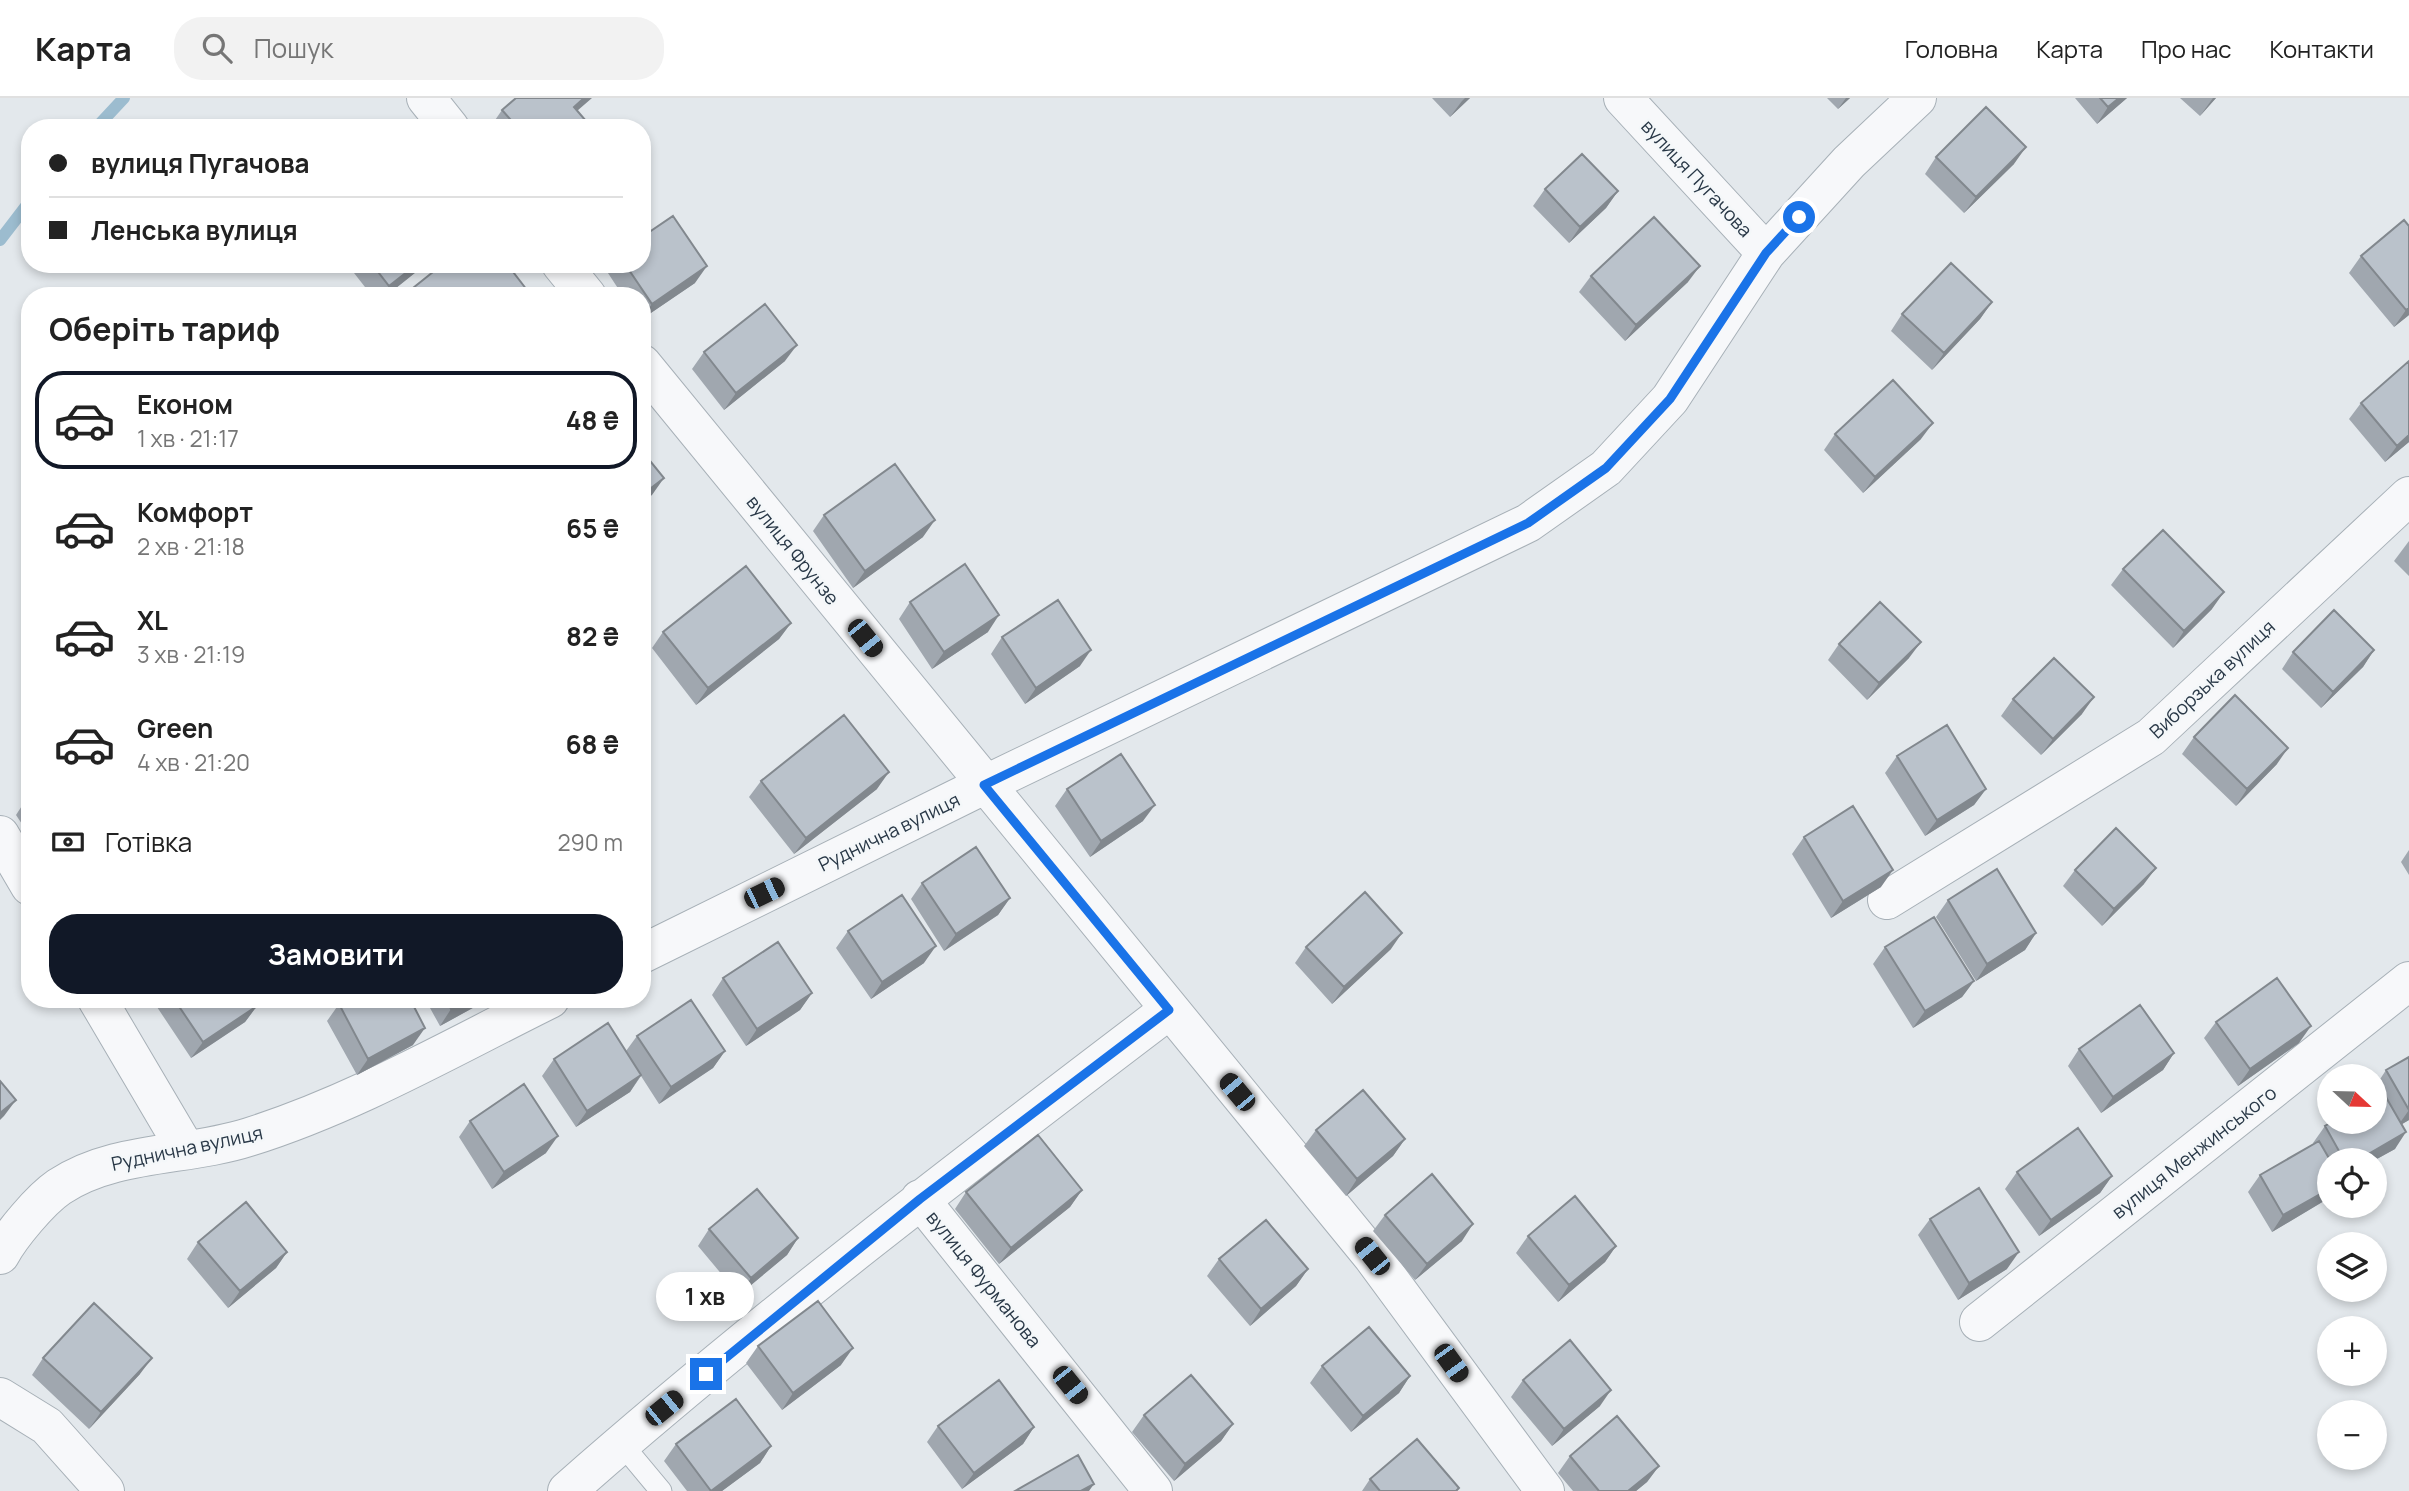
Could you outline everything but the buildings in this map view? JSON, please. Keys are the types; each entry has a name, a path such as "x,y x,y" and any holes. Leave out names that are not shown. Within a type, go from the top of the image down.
{"street":[{"path":"426,98 443,119"},
{"name":"вулиця Пугачова","path":"1623,98 1766,253 1849,162 1917,98"},
{"name":"Руднична вулиця","path":"651,950 984,785 1528,523 1606,468 1670,399 1766,253"},
{"path":"568,273 580,287"},
{"name":"вулиця Фрунзе","path":"651,375 1372,1256 1545,1491"},
{"name":"Виборзька вулиця","path":"1888,900 2151,737 2409,496"},
{"path":"0,835 21,871"},
{"name":"вулиця Менжинського","path":"1979,1322 2409,981"},
{"path":"102,1008 186,1150"},
{"name":"Руднична вулиця","path":"0,1255 10,1236 59,1188 104,1166 246,1138 324,1111 532,1008"},
{"path":"567,1491 621,1443 920,1199 1169,1010"},
{"name":"вулиця Фурманова","path":"920,1199 1153,1491"},
{"path":"0,1397 47,1426 105,1491"}],"lane":[{"path":"621,1443 661,1491"}],"waterway":[{"path":"104,119 124,98"},
{"path":"0,240 21,213"}],"route":[{"path":"706,1374 920,1199 1169,1010 984,785 1528,523 1606,468 1670,399 1766,253 1799,217"}]}
